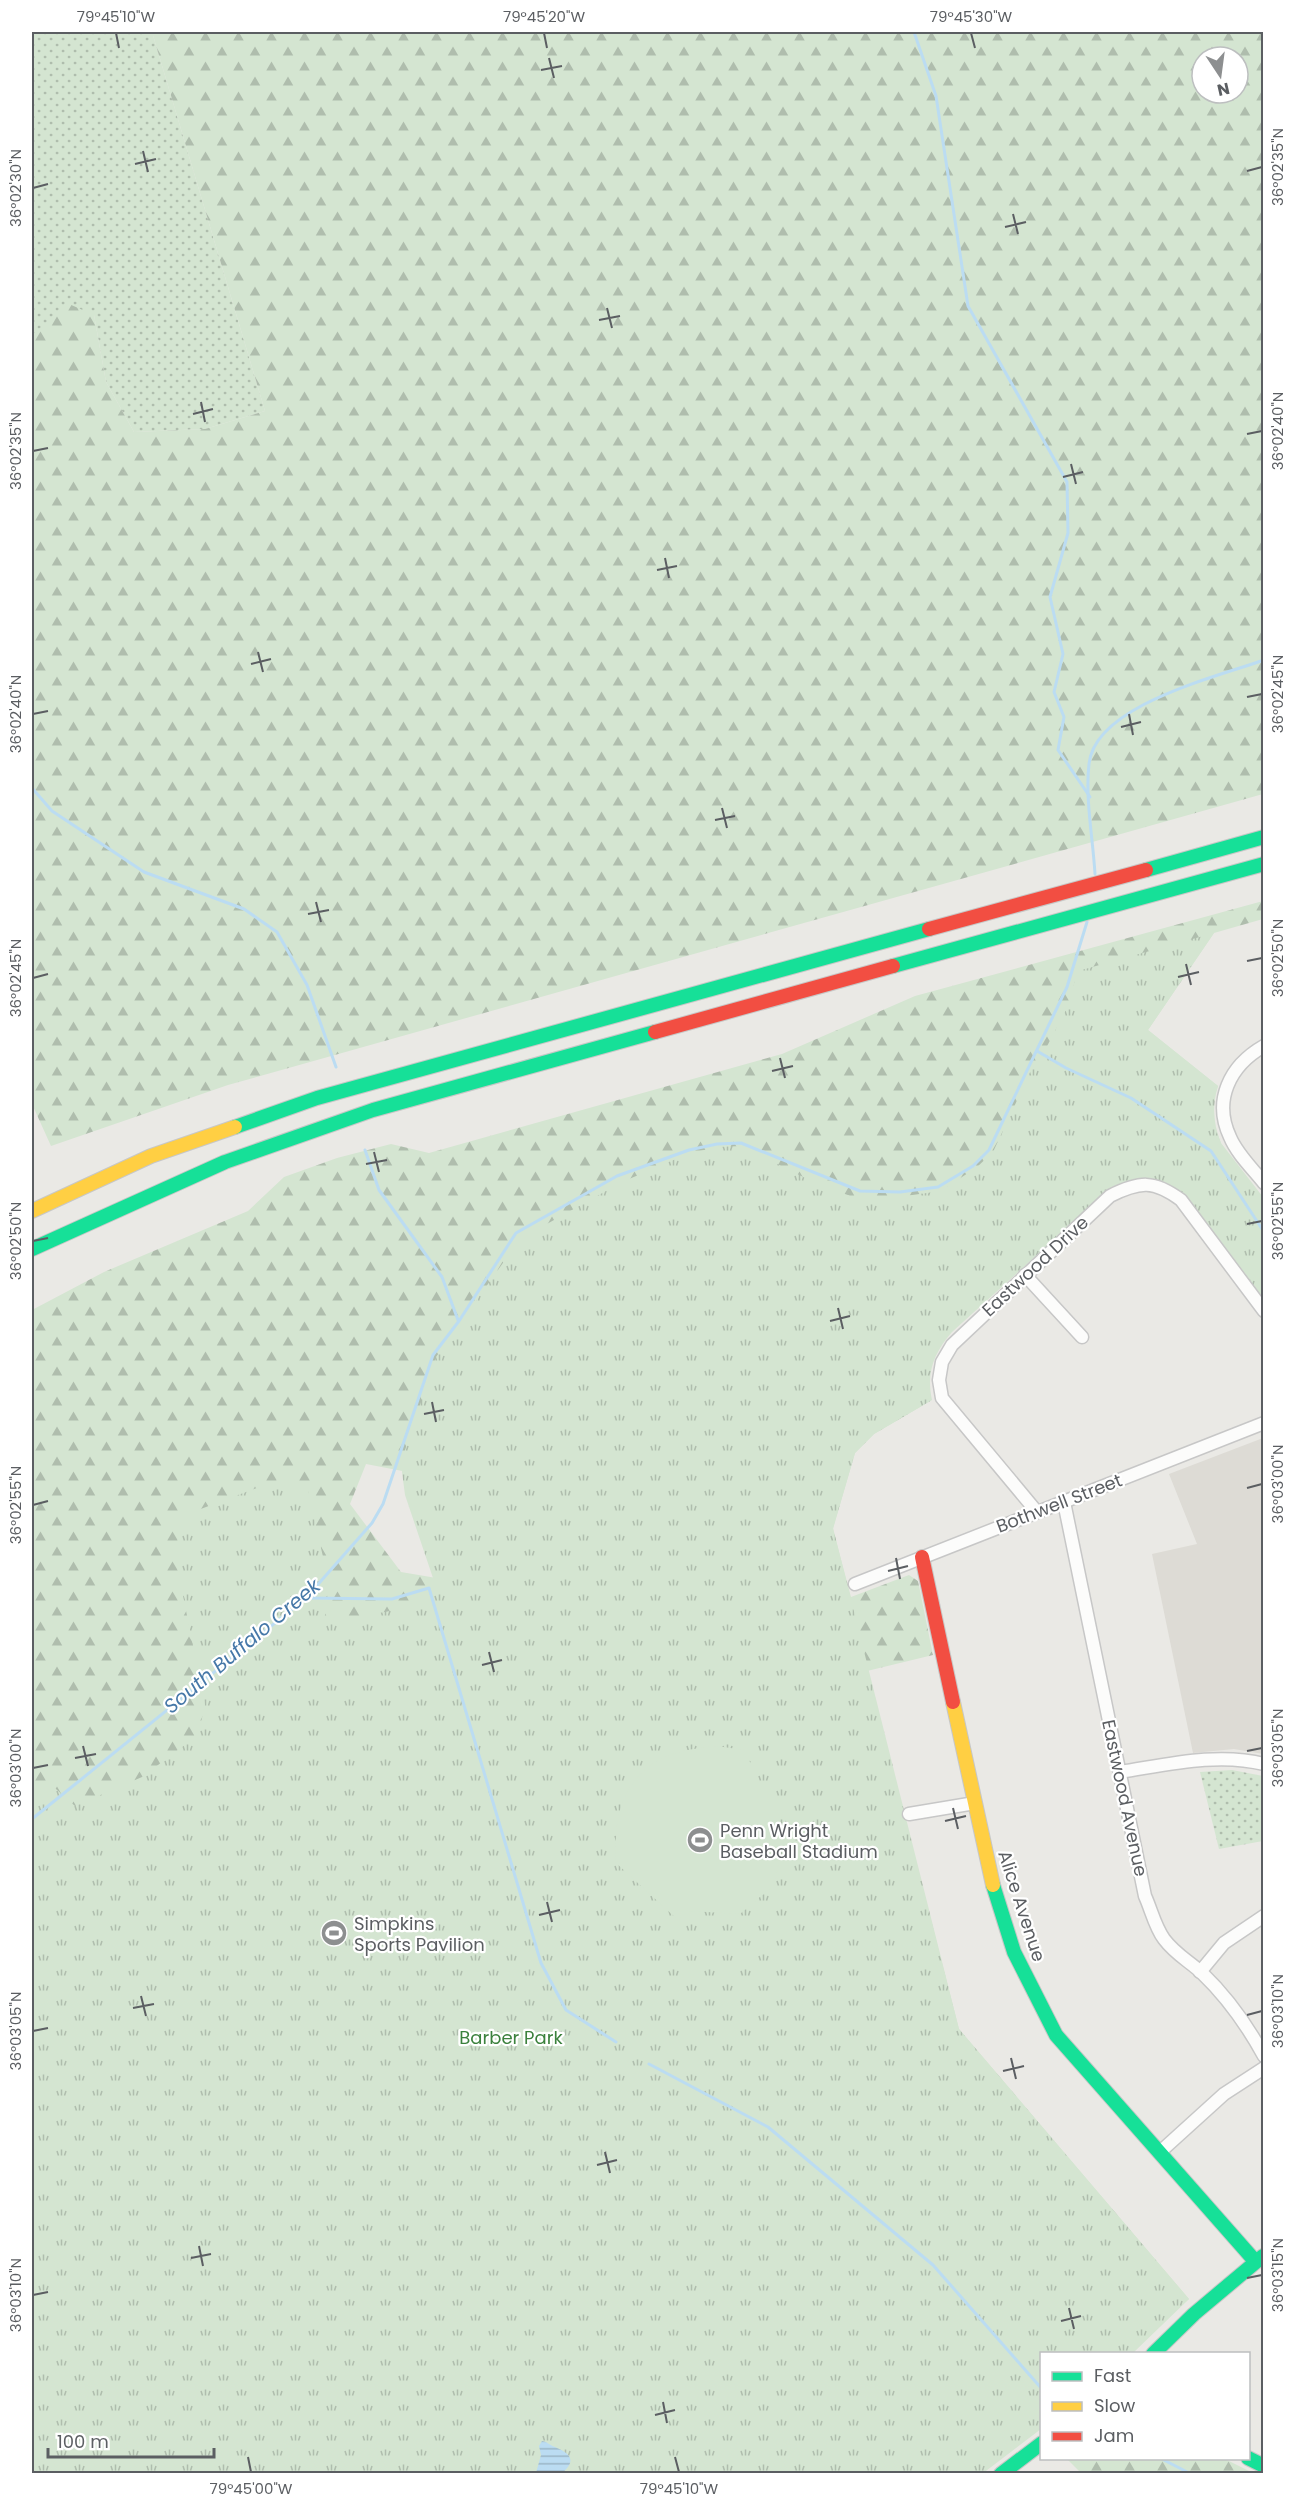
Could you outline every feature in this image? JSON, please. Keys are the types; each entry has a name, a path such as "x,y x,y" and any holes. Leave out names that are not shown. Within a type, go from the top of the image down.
{"main road":[{"path":"32,1211 151,1156 317,1098 1263,837"},
{"path":"32,1249 156,1191 225,1162 373,1110 1263,864"},
{"name":"Alice Avenue","path":"922,1557 992,1883 1014,1952 1036,1998 1056,2035 1160,2152 1259,2258"},
{"path":"1155,2352 1259,2258"},
{"path":"1001,2474 1040,2444"}],"street":[{"path":"1263,1046 1235,1069 1224,1090 1222,1113 1230,1139 1263,1183"},
{"name":"Eastwood Drive","path":"1037,1512 942,1398 939,1380 942,1362 952,1345 1110,1196 1128,1187 1146,1184 1164,1187 1181,1200 1263,1311"},
{"path":"1025,1275 1082,1337"},
{"name":"Bothwell Street","path":"855,1584 1263,1424"},
{"name":"Eastwood Avenue","path":"1064,1502 1150,1906 1162,1937 1179,1956 1200,1972 1248,2027 1263,2056"},
{"path":"1120,1773 1210,1759 1245,1759 1263,1764"},
{"path":"909,1814 975,1803"},
{"path":"1200,1972 1224,1943 1263,1916"},
{"path":"1160,2152 1224,2094 1263,2068"}],"shaded area":[{"path":"1263,1438 1263,1754 1234,1749 1193,1753 1152,1554 1197,1544 1169,1474"}],"green space":[{"path":"32,32 152,32 265,411 205,429 134,432 106,382 94,315 32,335"},
{"path":"152,32 1263,32 1263,794 228,1085 51,1146 32,1104 32,335 69,304 94,315 106,382 134,432 205,429 265,411"},
{"name":"Barber Park","path":"1263,901 1263,919 1214,933 1148,1030 1218,1086 1214,1114 1221,1143 1017,1151 454,1481 366,1464 350,1504 401,1572 466,1583 711,1501 932,1400 874,1434 855,1453 833,1529 851,1597 909,1575 918,1581 933,1655 867,1671 959,2029 1189,2299 1132,2350 32,1987 32,1310 104,1272 248,1211 284,1177 337,1158 391,1144 429,1153 782,1054 915,996"},
{"name":"Barber Park","path":"1214,933 1148,1030 1218,1086 1213,1101 1215,1128 1221,1143 1263,1197 1263,1300 1184,1194 1166,1185 1148,1180 1131,1181 1112,1187 952,1332 940,1348 933,1363 930,1381 932,1400 874,1434 855,1453 833,1528 959,2029 1189,2299 1134,2352 1040,2352 1040,2430 982,2474 32,2473 32,1782 47,1781 75,1806 142,1777 198,1735 205,1705 175,1556 182,1516 281,1479 308,1491 329,1583 324,1623 390,1611 414,1600 434,1581 405,1495 402,1472 404,1453 436,1357 520,1239 622,1182 690,1153 718,1147 742,1146 821,1186 857,1198 898,1197 941,1191 977,1167 993,1152 1032,1068 1044,1052 1067,1008 1078,971"},
{"name":"Penn Wright Baseball Stadium","path":"717,1746 744,1750 784,1830 775,1884 740,1914 690,1911 678,1920 615,1862 618,1816 627,1793 645,1769 670,1755"},
{"path":"1232,1770 1263,1776 1263,1841 1219,1849 1200,1772"},
{"path":"1068,2460 1227,2460 1253,2473 1081,2473"}],"water":[{"path":"542,2441 570,2457 570,2464 562,2473 536,2473 541,2455 539,2446"}],"waterway":[{"path":"914,32 936,96 968,306 1067,482 1068,533 1050,597 1063,654 1054,692 1064,717 1058,750 1090,797"},
{"name":"South Buffalo Creek","path":"1095,874 1088,777 1089,764 1096,743 1112,725 1161,696 1264,660"},
{"path":"32,788 52,811 144,872 244,909 277,932 307,985 336,1067"},
{"name":"South Buffalo Creek","path":"32,1819 306,1598 372,1523 383,1504 433,1355 459,1321 516,1233 617,1176 689,1150 717,1144 741,1143 860,1191 900,1192 938,1187 973,1166 989,1150 1067,987 1087,922"},
{"path":"1037,1051 1066,1068 1131,1098 1211,1151 1264,1232"},
{"path":"365,1150 379,1190 442,1277 458,1320"},
{"path":"306,1598 392,1599 429,1588 541,1963 566,2010 616,2042"},
{"path":"649,2064 768,2127 933,2265 1040,2387"},
{"path":"1164,2460 1191,2474"}],"traffic: fast":[{"path":"1146,870 1264,837"},
{"path":"893,966 1264,864"},
{"path":"235,1127 317,1098 929,929"},
{"path":"32,1249 225,1162 373,1110 655,1032"},
{"path":"993,1885 1014,1952 1056,2035 1255,2261"},
{"path":"1155,2352 1194,2314 1263,2256"},
{"path":"1001,2474 1040,2445"},
{"path":"1250,2459 1264,2466"}],"traffic: slow":[{"path":"32,1211 151,1156 235,1127"},
{"path":"953,1702 993,1885"}],"traffic: jam":[{"path":"929,929 1146,870"},
{"path":"655,1032 893,966"},
{"path":"922,1557 953,1702"}],"place":[{"name":"Penn Wright Baseball Stadium","path":"700,1840"},
{"name":"Simpkins Sports Pavilion","path":"334,1933"}]}
